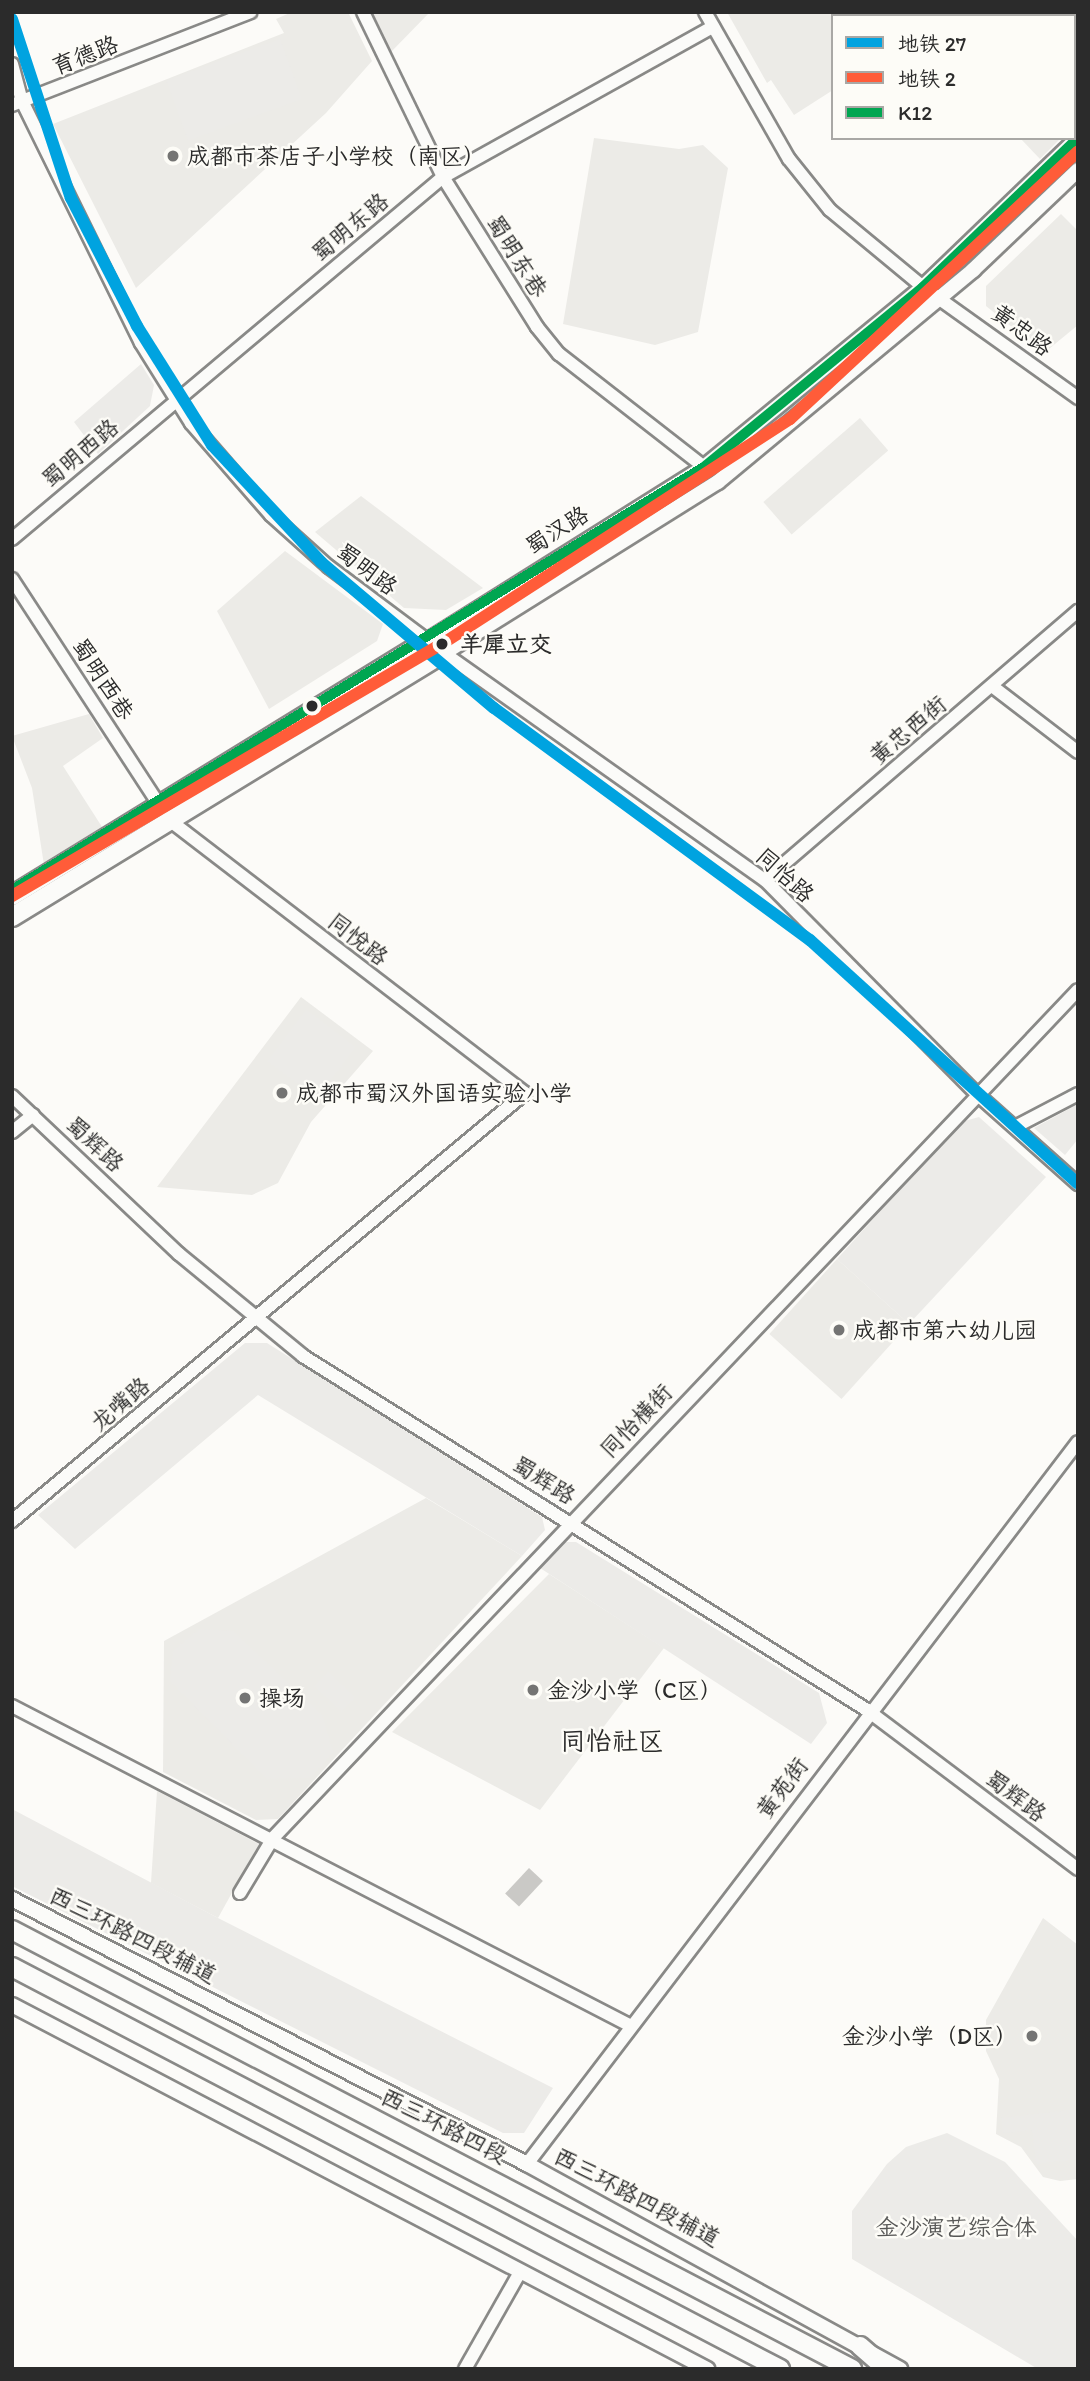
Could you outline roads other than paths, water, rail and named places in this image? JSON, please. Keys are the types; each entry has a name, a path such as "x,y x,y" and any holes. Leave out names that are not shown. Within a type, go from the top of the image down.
{"highway":[{"name":"蜀汉路","path":"12,917 162,810 428,641"},
{"name":"蜀汉路","path":"12,895 444,653"},
{"name":"西三环路四段","path":"12,1930 852,2369"},
{"path":"12,1967 780,2369"},
{"path":"713,2333 759,2369"},
{"path":"860,2346 886,2369"}],"main road":[{"name":"蜀汉路","path":"428,641 704,467 923,287 1076,140"},
{"name":"蜀汉路","path":"444,653 718,482 942,296 1078,170"},
{"path":"12,890 42,877"},
{"name":"西三环路四段辅道","path":"12,1899 527,2164 900,2369"},
{"path":"12,2005 519,2274 707,2369"}],"street":[{"name":"育德路","path":"17,103 251,12"},
{"name":"蜀明东巷","path":"363,12 443,177 559,354 704,467"},
{"name":"黄忠路","path":"705,12 789,159 830,210 923,287 942,296 1078,398"},
{"name":"蜀明东路","path":"175,400 443,177 713,27"},
{"name":"蜀明路","path":"12,64 17,103 175,400 271,515 329,568 428,641"},
{"name":"蜀明西路","path":"12,539 175,400"},
{"name":"蜀明西巷","path":"12,579 162,810"},
{"name":"黄忠西街","path":"765,880 1078,611"},
{"name":"同怡路","path":"428,641 765,880 978,1095 1078,1184"},
{"path":"992,686 1078,752"},
{"name":"同悦路","path":"162,810 524,1093"},
{"name":"同怡横街","path":"240,1893 273,1838 570,1521 1078,990"},
{"name":"龙嘴路","path":"12,1521 524,1093"},
{"path":"1015,1127 1078,1094"},
{"name":"蜀辉路","path":"12,1096 255,1319 867,1710 1078,1870"},
{"path":"12,1132 33,1115"},
{"name":"黄苑街","path":"527,2164 867,1710 1078,1442"},
{"path":"12,1706 273,1838 629,2025"},
{"path":"465,2369 519,2274"}],"metro line":[{"name":"27","path":"12,19 71,198 137,326 212,445 321,562 494,708 810,940 1078,1184"},
{"name":"2","path":"12,896 442,644 790,419 1078,151"}],"place":[{"name":"成都市茶店子小学校（南区）","path":"173,156"},
{"name":"羊犀立交","path":"442,644"},
{"name":"成都市蜀汉外国语实验小学","path":"282,1093"},
{"name":"成都市第六幼儿园","path":"839,1330"},
{"name":"金沙小学（C区）","path":"533,1690"},
{"name":"操场","path":"245,1698"},
{"name":"金沙小学（D区）","path":"1032,2036"}],"district":[{"name":"同怡社区","path":"612,1742"}],"park label":[{"name":"金沙演艺综合体","path":"956,2227"}]}
